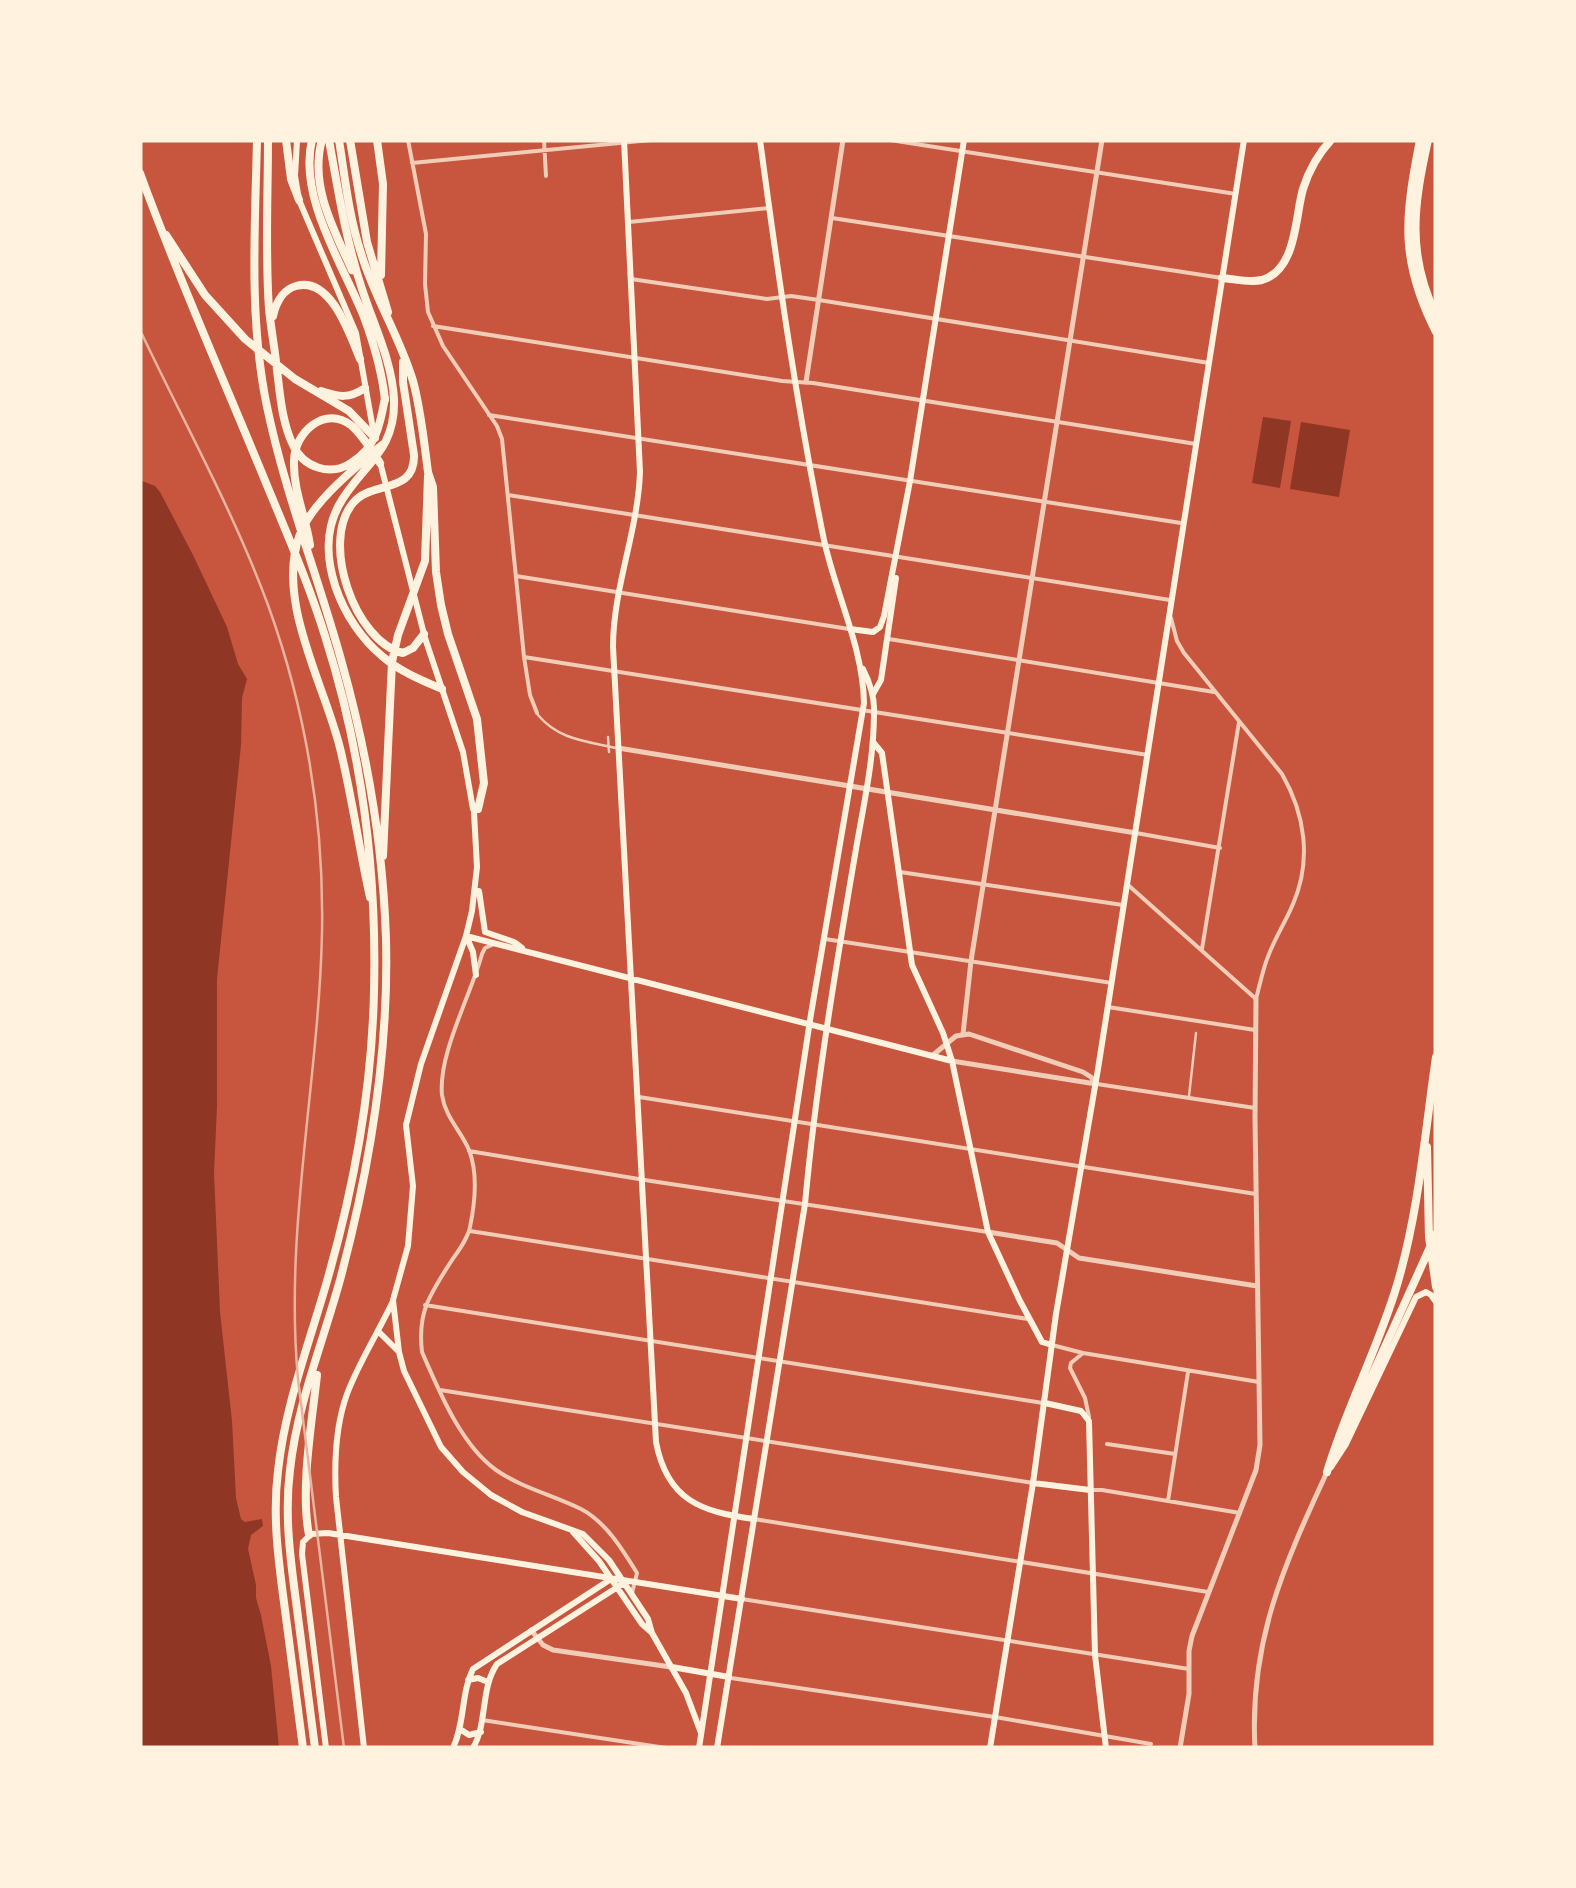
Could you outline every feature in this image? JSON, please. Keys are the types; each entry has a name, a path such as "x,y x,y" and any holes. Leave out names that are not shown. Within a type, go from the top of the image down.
{"highway":[{"path":"257,140 254,292 262,374 277,448 342,662 361,742 384,899 386,986 376,1110 356,1218 295,1437 290,1471 290,1553 315,1748"},
{"path":"268,140 269,314 287,428 294,448 308,463 330,470 346,466 371,444 385,398"},
{"path":"286,140 291,179 299,200"},
{"path":"312,140 309,166 313,196 365,321 381,372 387,411 374,452"},
{"path":"326,140 318,160 321,193 363,292"},
{"path":"326,140 346,232 385,354 394,415 378,456 346,492 333,517 330,541 334,577 344,607 358,631 383,657 442,689"},
{"path":"339,140 390,322 413,380 428,472 427,543 421,577 396,643 390,692 381,875"},
{"path":"350,140 360,252 376,297 390,322"},
{"path":"377,140 383,190 380,284"},
{"path":"1222,278 1261,280 1280,267 1292,238 1309,172 1331,140"},
{"path":"1424,140 1414,229 1420,274 1436,314"},
{"path":"1424,140 1410,192 1407,232 1414,280 1436,332"},
{"path":"140,172 298,560 325,637 359,773 372,864 374,1017 364,1110 342,1226 282,1446 275,1511 303,1748"},
{"path":"160,227 205,296 244,338 282,369 351,412 374,438"},
{"path":"272,326 282,296 298,286 312,286 321,291 343,319 360,358"},
{"path":"403,356 414,459 410,474 357,499 345,516 340,544 353,601 374,635 401,653 410,651 424,634"},
{"path":"312,389 344,398 365,388"},
{"path":"314,570 294,468 294,452 302,435 320,420 344,421 354,428 380,463"},
{"path":"374,915 337,736 299,622 293,572 303,528 320,504 385,442"},
{"path":"428,472 433,486 441,605 478,726 484,783 475,812"},
{"path":"1327,1472 1399,1280 1436,1057"},
{"path":"1427,1118 1429,1237 1436,1287"},
{"path":"1327,1472 1436,1234"},
{"path":"310,1535 308,1451 319,1354"}],"main road":[{"path":"297,140 299,200 353,324 380,463 424,634 463,752 475,812 477,879 485,932 514,942 527,952"},
{"path":"717,1748 868,790 874,712 873,694 825,545 780,298 760,140"},
{"path":"849,629 870,632 881,626 910,481 964,140"},
{"path":"990,1748 1244,140"},
{"path":"624,141 640,472 636,515 614,627 613,747 658,1452 673,1484 700,1507 754,1519"},
{"path":"873,694 880,684 888,639 897,557"},
{"path":"699,1748 810,1026 863,710 862,668"},
{"path":"872,742 882,753 909,950 952,1061 988,1232 1029,1319 1042,1342 1052,1346"},
{"path":"838,856 854,860"},
{"path":"364,1748 334,1461 346,1396 394,1300 408,1246 413,1186 406,1125 421,1064 466,936 477,879"},
{"path":"466,936 952,1061"},
{"path":"466,936 474,952 476,975"},
{"path":"1327,1472 1346,1444 1416,1297 1426,1292 1436,1302"},
{"path":"394,1300 404,1372 441,1446 463,1472 491,1495 593,1542 642,1624 652,1633"},
{"path":"379,1331 399,1352"},
{"path":"1045,1403 1081,1411 1089,1421 1095,1655 1106,1748"},
{"path":"1033,1483 1090,1490"},
{"path":"570,1530 612,1579 632,1593 686,1694 700,1733"},
{"path":"326,1748 302,1554 303,1542 310,1535 328,1534 612,1579"},
{"path":"453,1748 473,1669 612,1579"},
{"path":"473,1748 480,1732 488,1682 497,1664 621,1585 742,1599"},
{"path":"671,1667 729,1678"},
{"path":"468,1680 488,1682"},
{"path":"460,1729 469,1735 480,1732"}],"street":[{"path":"408,140 426,234 426,297 433,326 501,434 524,657 530,695 546,723 565,736 613,747 1220,848"},
{"path":"544,140 546,176"},
{"path":"412,163 651,140"},
{"path":"806,382 843,140"},
{"path":"890,140 1236,194"},
{"path":"963,1034 971,961 1102,140"},
{"path":"628,222 769,208"},
{"path":"830,218 1222,278"},
{"path":"631,279 768,300 792,296 1209,363"},
{"path":"433,326 1196,444"},
{"path":"489,415 1185,524"},
{"path":"508,495 1172,600"},
{"path":"516,576 849,629"},
{"path":"1170,615 1178,644 1288,786 1297,804 1304,840 1298,891 1268,957 1256,1000 1260,1446 1256,1470 1192,1636 1189,1694 1180,1748"},
{"path":"888,639 1214,692"},
{"path":"524,657 1148,755"},
{"path":"1202,952 1240,722"},
{"path":"608,737 613,747"},
{"path":"609,752 613,747"},
{"path":"899,872 1123,906"},
{"path":"1127,884 1256,1000"},
{"path":"824,938 1112,982"},
{"path":"495,943 485,948 449,1048 442,1094 469,1151 475,1187 470,1231 425,1305 420,1336 422,1352 466,1440 495,1469 585,1511 617,1541 637,1573 632,1593"},
{"path":"1108,1007 1255,1030"},
{"path":"1189,1098 1196,1033"},
{"path":"932,1056 956,1036 969,1034 1084,1072 1096,1084"},
{"path":"952,1061 1255,1108"},
{"path":"638,1096 1256,1194"},
{"path":"469,1151 1056,1243 1079,1258 1258,1286"},
{"path":"470,1231 1029,1319"},
{"path":"425,1305 1045,1403"},
{"path":"1052,1346 1259,1382"},
{"path":"1083,1352 1069,1366 1085,1398 1089,1421"},
{"path":"1168,1500 1188,1371"},
{"path":"440,1390 1033,1483"},
{"path":"1107,1444 1175,1454"},
{"path":"1255,1748 1257,1675 1267,1619 1283,1570 1327,1472"},
{"path":"1090,1490 1240,1513"},
{"path":"754,1519 1208,1592"},
{"path":"742,1599 1189,1668"},
{"path":"531,1630 543,1646 553,1650 671,1667"},
{"path":"729,1678 1150,1744"},
{"path":"482,1720 666,1748"}],"shaded area":[{"path":"1263,417 1291,421 1280,488 1252,483"},
{"path":"1301,422 1350,430 1339,497 1290,489"},
{"path":"140,477 160,492 227,627 238,664 247,679 242,698 241,745 217,979 214,1173 220,1312 236,1498 241,1519 262,1519 263,1526 251,1535 248,1549 271,1666 279,1748 140,1748"}],"railway":[{"path":"140,330 223,500 268,605 293,685 316,807 322,890 320,988 299,1211 295,1323 298,1379 344,1748"}]}
